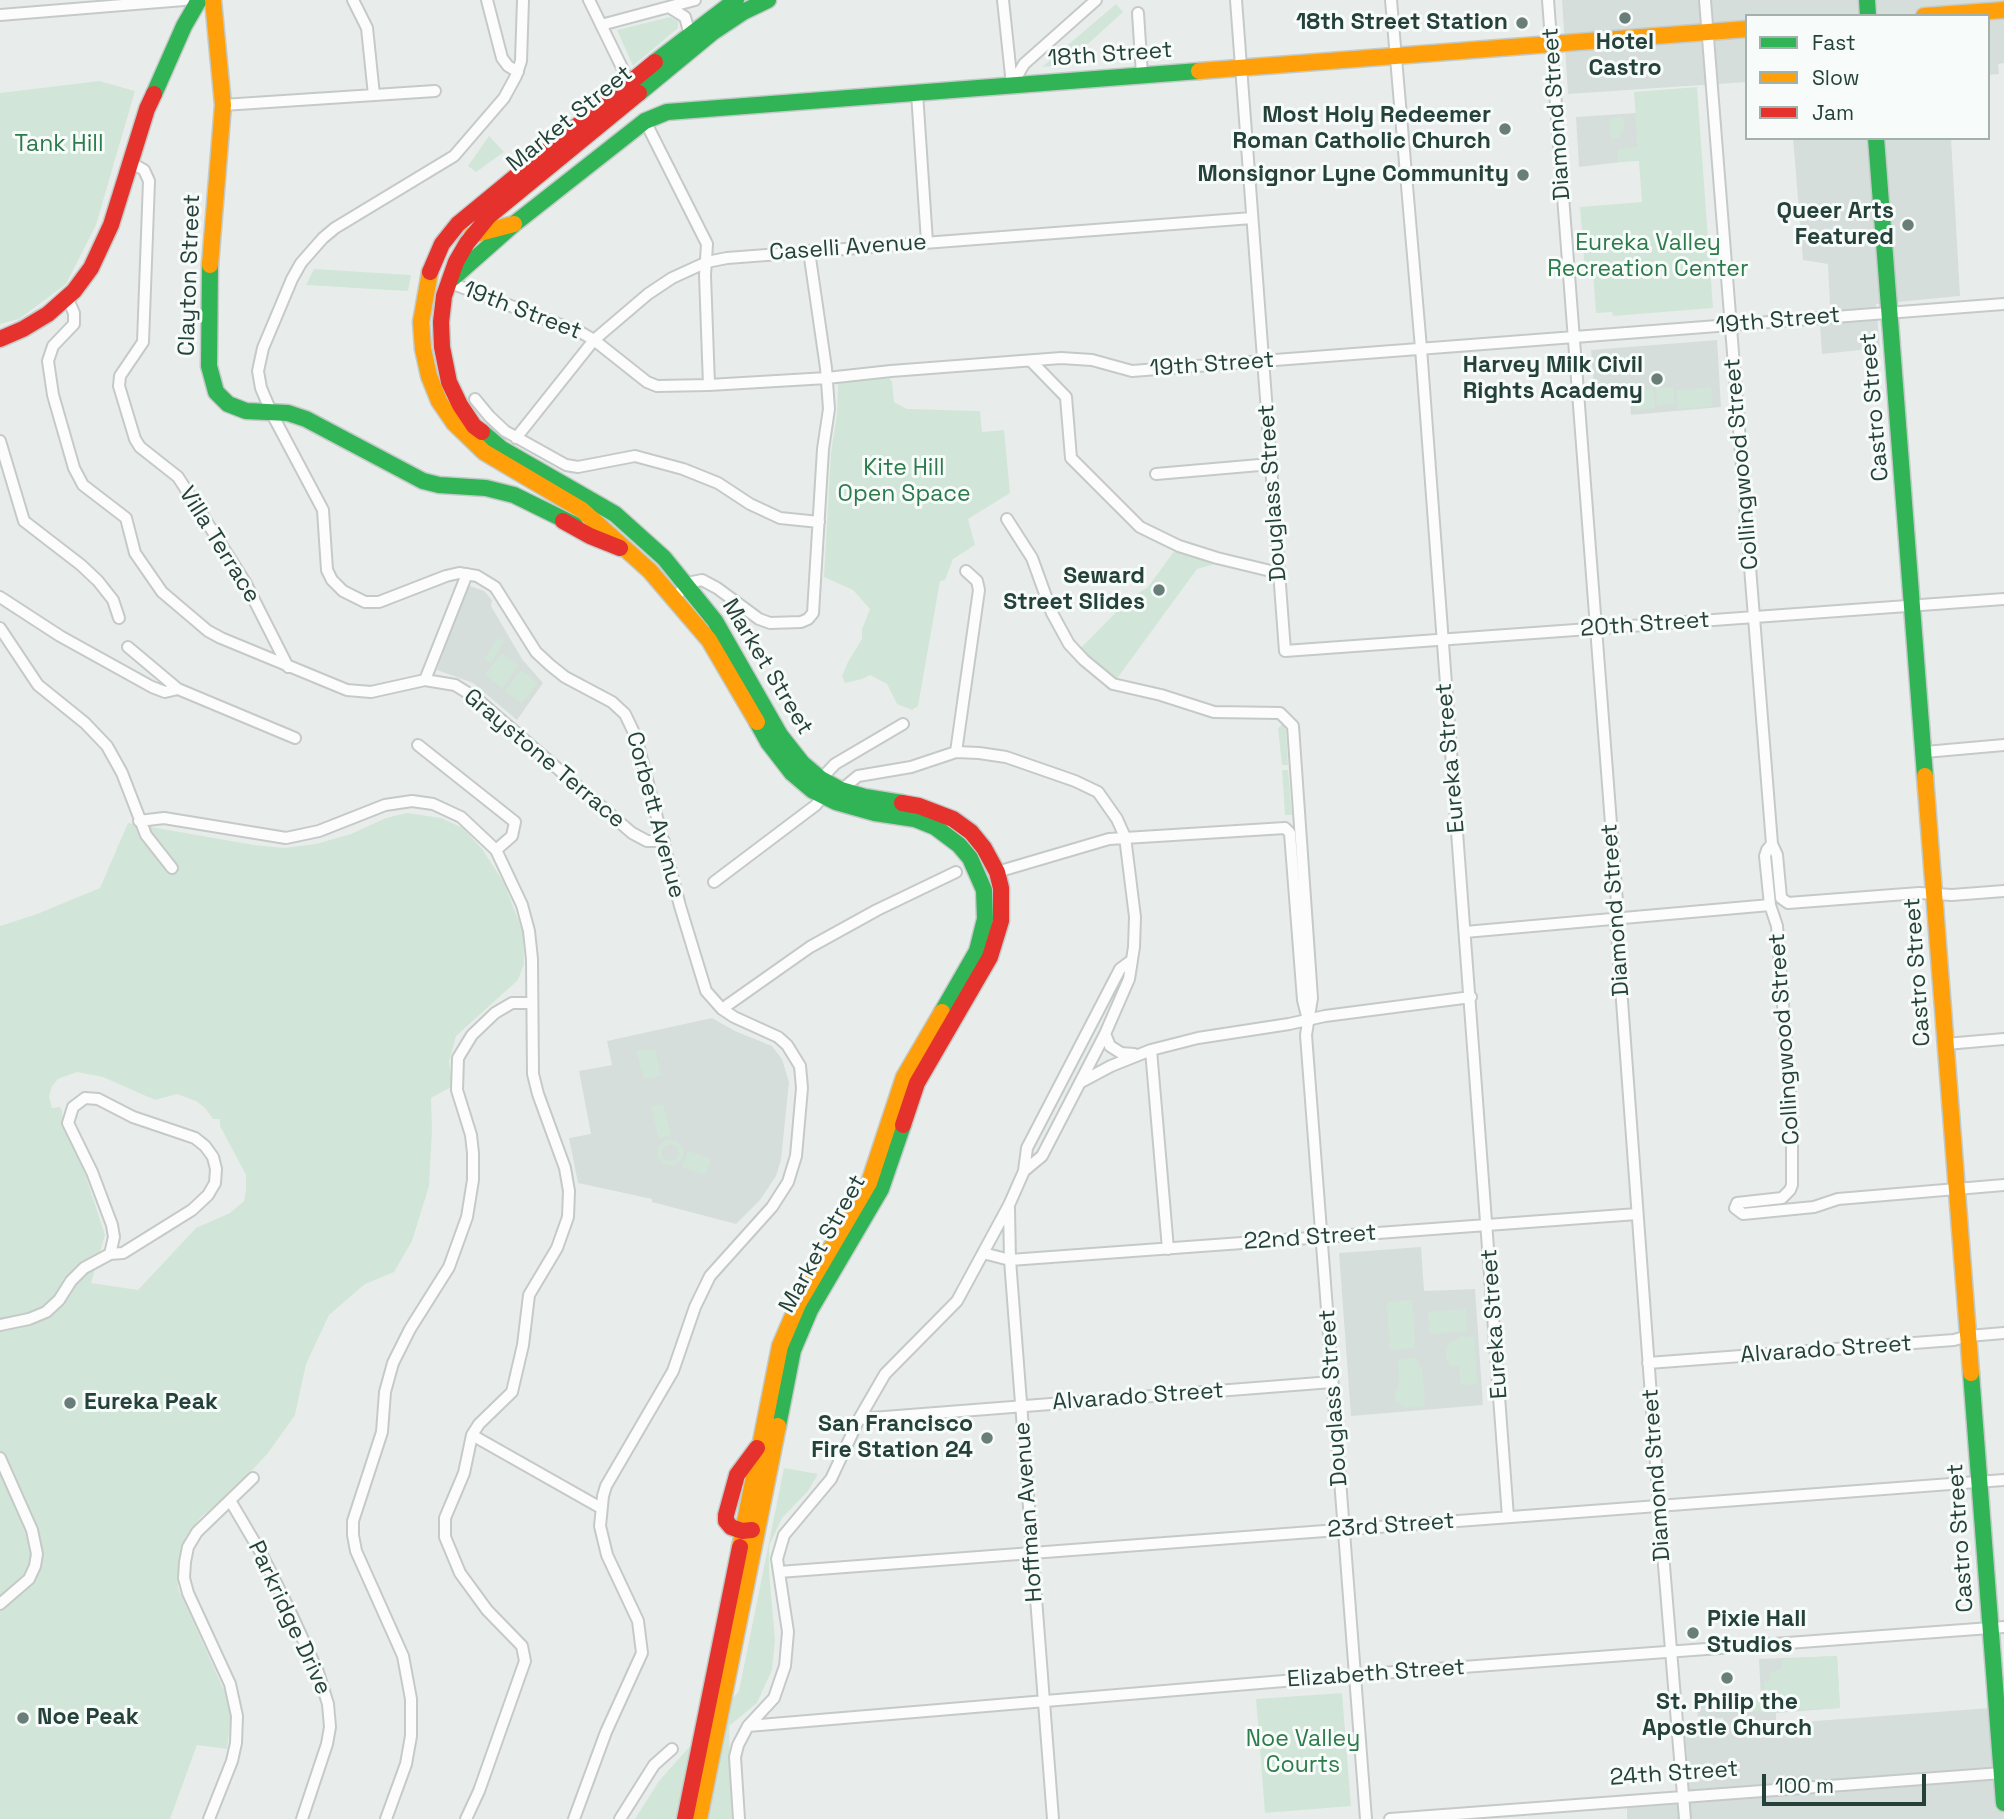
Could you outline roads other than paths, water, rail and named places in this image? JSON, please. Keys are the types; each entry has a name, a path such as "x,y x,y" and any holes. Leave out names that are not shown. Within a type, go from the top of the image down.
{"main road":[{"path":"0,339 40,320 68,297 86,275 104,243 147,109 184,26 200,0"},
{"name":"Clayton Street","path":"213,0 223,105 211,231 210,376 216,393 228,404 246,411 288,414 306,419 423,481 499,490 534,503 639,560"},
{"name":"Market Street","path":"736,0 690,35 633,89 499,206 473,234 456,262 448,282 442,309 441,335 446,372 454,394 474,426 492,442 596,511 674,597 716,650 775,752 792,773 823,796 862,811 926,822 952,839 970,858 980,877 986,900 981,941 904,1077 869,1183 785,1331 776,1361 759,1445 737,1475 727,1506 727,1524 750,1528"},
{"name":"Market Street","path":"685,1819 702,1732 798,1336 810,1310 881,1189 917,1083 990,957 999,932 1001,888 997,872 984,848 971,832 942,813 841,790 821,779 802,763 787,744 721,631 688,585 652,546 625,522 572,502 484,452 454,423 439,401 429,376 423,349 422,307 436,254 458,224 633,89 723,25 768,0"},
{"path":"1951,14 2004,10"},
{"name":"18th Street","path":"448,282 514,224 645,121 667,112 1745,29"},
{"name":"Castro Street","path":"1876,140 1968,1336 1980,1482 1997,1627 2004,1803"},
{"path":"422,307 433,292 451,250 460,241 473,234 514,224"},
{"path":"454,394 475,399"},
{"path":"563,521 580,525 596,511"},
{"name":"Market Street","path":"699,1819 722,1706 750,1528"}],"street":[{"path":"0,15 37,6 184,0"},
{"path":"353,0 367,28 374,95"},
{"path":"487,0 502,58 518,72"},
{"path":"425,680 467,573 446,576 379,602 365,602 342,591 327,570 323,510 272,414 261,388 258,363 301,263 335,228 442,164 462,148 504,98 518,72 523,45 523,0"},
{"path":"589,0 633,89"},
{"path":"601,25 695,0"},
{"path":"1003,0 1012,86"},
{"path":"1012,86 1024,64 1096,0"},
{"name":"Douglass Street","path":"1236,0 1285,651"},
{"name":"Eureka Street","path":"1391,0 1421,348 1508,1517"},
{"name":"Diamond Street","path":"1548,0 1617,902 1616,919 1648,1363 1685,1819"},
{"name":"Collingwood Street","path":"1705,0 1772,844 1777,855 1780,895 1782,900 1788,903 1935,894"},
{"path":"669,6 685,17 690,35"},
{"path":"1138,13 1142,75"},
{"path":"223,105 435,91"},
{"path":"917,93 927,242"},
{"path":"645,121 706,244 709,385"},
{"name":"Villa Terrace","path":"130,162 144,170 149,186 143,342 120,376 119,386 135,439 140,447 178,477 246,582 288,667"},
{"name":"Caselli Avenue","path":"516,438 594,340 648,294 672,278 707,262 809,251 1252,218"},
{"path":"674,597 697,580 709,583 759,619 770,623 801,622 811,617 814,608 823,449 829,409 809,251"},
{"name":"19th Street","path":"448,282 582,333 652,384 709,385 1061,358 1092,360 1132,371 2004,304"},
{"name":"Graystone Terrace","path":"68,297 74,313 74,324 53,346 48,361 53,395 79,480 126,518 135,553 162,592 215,635 332,685 355,692 370,692 425,680 447,682 469,693 632,833 647,841 664,841"},
{"path":"1031,361 1066,397 1070,458 1140,527 1179,546 1279,573"},
{"path":"475,399 496,424 559,462 572,466 630,456 683,469 718,483 772,515 790,520 819,522"},
{"path":"0,441 24,521 81,565 97,581 113,600 119,618"},
{"path":"1156,474 1271,464"},
{"name":"Douglass Street","path":"1007,519 1032,558 1052,613 1069,644 1113,684 1161,695 1214,712 1280,713 1293,726 1312,998 1306,1035 1366,1819"},
{"path":"956,751 979,590 977,581 966,571"},
{"name":"Corbett Avenue","path":"467,573 495,586 537,652 550,666 612,702 628,718 636,737 703,984 709,996 722,1009 744,1023 778,1037 788,1045 800,1066 802,1088 794,1166 788,1182 772,1207 710,1276 695,1307 673,1371 606,1486 600,1526 607,1555 638,1620 642,1653 606,1732 574,1819"},
{"path":"0,597 60,636 152,687 164,692 178,689"},
{"name":"20th Street","path":"1285,651 2004,599"},
{"path":"0,628 38,685 85,723 107,746 122,773 139,821 153,846 172,868"},
{"path":"128,647 178,689 295,738"},
{"path":"821,779 835,764 903,724"},
{"path":"418,745 515,822 512,836 496,850"},
{"path":"1925,752 2004,746"},
{"path":"841,790 858,776 911,767 956,751 1006,757 1098,792 1109,806 1125,837 1135,925 1129,979 1105,1034 1042,1156 1024,1171"},
{"path":"714,882 805,814 823,796"},
{"path":"139,821 164,818 286,838 319,831 385,805 419,802 440,806 467,821 496,850 522,905 529,931 532,959 533,1074 565,1168 569,1191 568,1217 557,1248 529,1295 523,1345 512,1392 479,1424 472,1435 464,1474 445,1518 445,1537 460,1573 487,1611 522,1646 525,1661 479,1791 466,1819"},
{"name":"Douglass Street","path":"1125,837 1285,828 1290,833 1303,1000 1308,1019"},
{"path":"997,872 1109,839 1125,837"},
{"name":"Collingwood Street","path":"1772,844 1765,856 1770,905 1777,923 1793,1130 1792,1185 1786,1195 1775,1200 1737,1203 1735,1208 1743,1214 1814,1207 1838,1199 1957,1189"},
{"path":"722,1009 810,947 877,910 956,872"},
{"path":"1935,894 2004,891"},
{"path":"1465,932 1770,905"},
{"path":"739,1819 735,1757 741,1735 774,1698 785,1666 788,1632 777,1559 784,1535 831,1479 859,1419 885,1374 957,1301 1009,1205 1024,1171 1027,1148 1120,969 1132,960"},
{"path":"1081,1082 1111,1066 1152,1050 1198,1038 1308,1019 1471,998"},
{"path":"386,1819 408,1758 412,1728 411,1699 403,1656 356,1550 353,1521 382,1432 385,1392 393,1363 410,1329 449,1267 467,1217 473,1180 473,1153 471,1135 457,1090 458,1058 472,1035 495,1013 509,1004 532,1003"},
{"path":"1105,1034 1110,1046 1121,1053 1139,1055"},
{"path":"1947,1044 2004,1039"},
{"path":"1152,1050 1168,1248"},
{"path":"0,1325 46,1312 60,1300 78,1273 90,1264 110,1254 123,1252 197,1207 212,1189 216,1169 209,1151 195,1138 133,1117 98,1099 85,1098 73,1107 68,1123 92,1172 112,1225 114,1237 110,1254"},
{"path":"1957,1189 2004,1185"},
{"name":"Hoffman Avenue","path":"1009,1205 1010,1260 1053,1819"},
{"name":"22nd Street","path":"983,1254 1010,1260 1637,1214"},
{"name":"Alvarado Street","path":"1648,1363 1954,1340 2004,1333"},
{"name":"Alvarado Street","path":"859,1419 1332,1382"},
{"path":"472,1435 601,1508"},
{"path":"0,1458 32,1530 37,1554 29,1579 0,1604"},
{"path":"209,1819 232,1761 237,1716 230,1685 188,1593 184,1570 188,1547 197,1532 253,1478"},
{"name":"23rd Street","path":"779,1573 2004,1480"},
{"name":"Parkridge Drive","path":"231,1502 285,1601 318,1672 328,1704 330,1727 327,1744 302,1819"},
{"name":"Elizabeth Street","path":"748,1726 1355,1675 1997,1627"},
{"path":"620,1819 654,1765 672,1749"},
{"name":"24th Street","path":"1390,1819 2003,1772"}],"place":[{"name":"Hotel Castro","path":"1625,18"},
{"name":"18th Street Station","path":"1522,23"},
{"name":"Most Holy Redeemer Roman Catholic Church","path":"1505,129"},
{"name":"Monsignor Lyne Community","path":"1523,175"},
{"name":"Queer Arts Featured","path":"1908,225"},
{"name":"Harvey Milk Civil Rights Academy","path":"1657,379"},
{"name":"Seward Street Slides","path":"1159,590"},
{"name":"Eureka Peak","path":"70,1403"},
{"name":"San Francisco Fire Station 24","path":"987,1438"},
{"name":"Pixie Hall Studios","path":"1693,1633"},
{"name":"St. Philip the Apostle Church","path":"1727,1678"},
{"name":"Noe Peak","path":"23,1718"}],"park label":[{"name":"Tank Hill","path":"59,145"},
{"name":"Eureka Valley Recreation Center","path":"1648,257"},
{"name":"Kite Hill Open Space","path":"904,482"},
{"name":"Noe Valley Courts","path":"1303,1753"}]}
